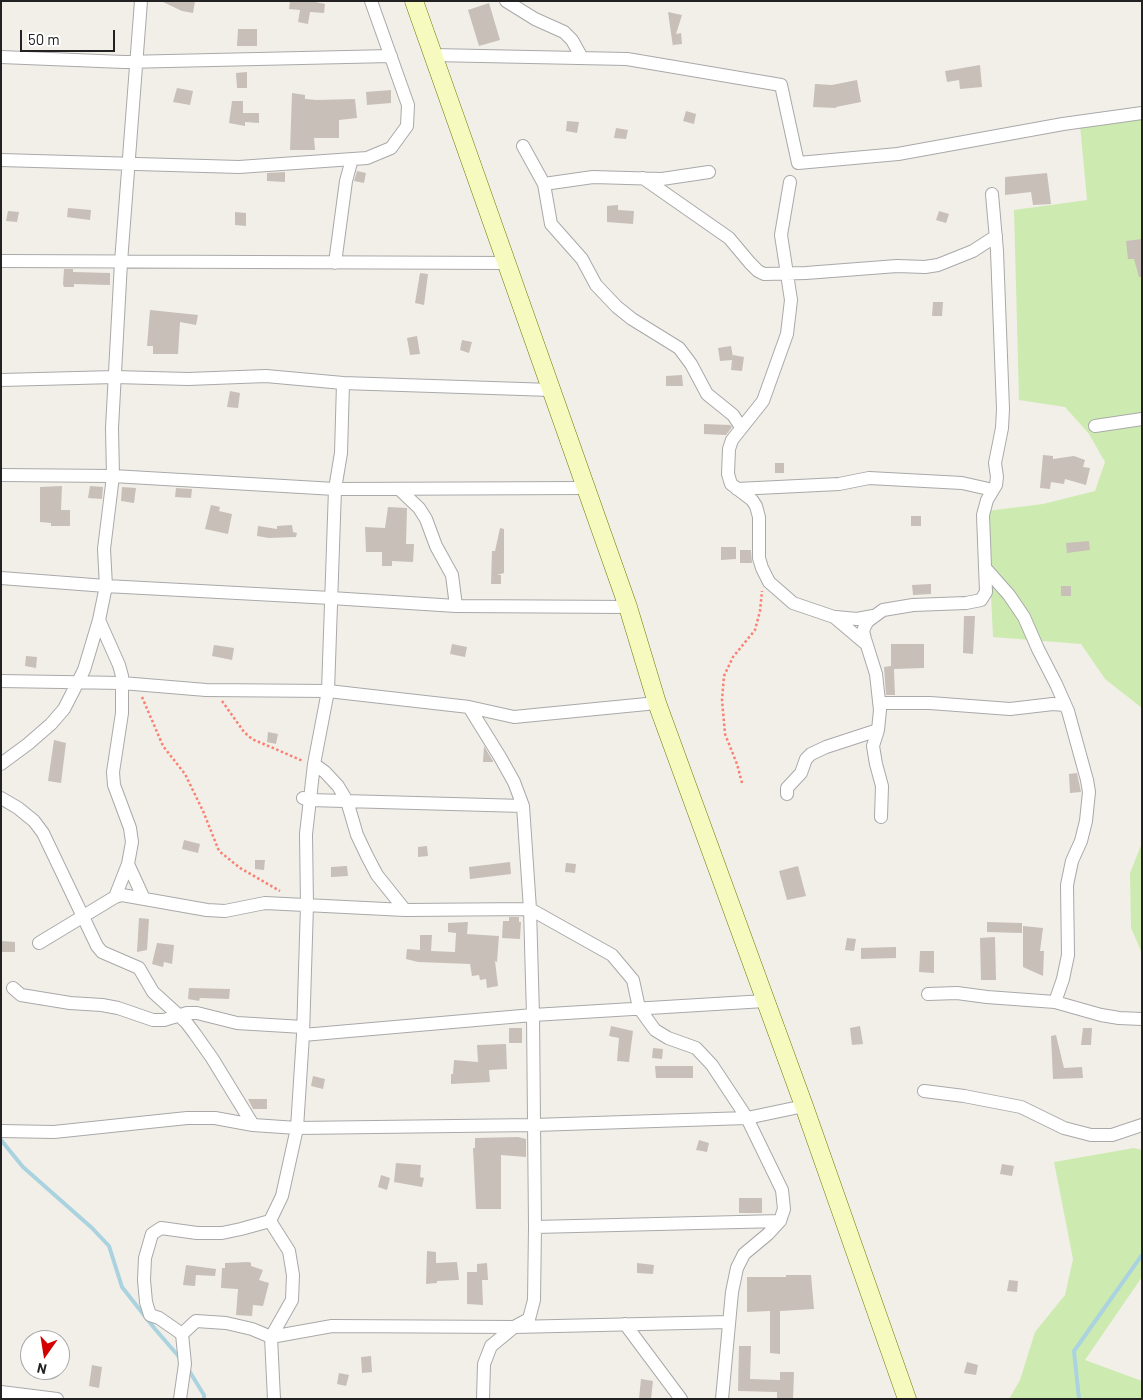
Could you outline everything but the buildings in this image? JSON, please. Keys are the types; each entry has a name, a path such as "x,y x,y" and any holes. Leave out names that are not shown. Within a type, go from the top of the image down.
{"main road":[{"path":"414,1 628,607 657,702 804,1106 907,1399"}],"street":[{"path":"1,764 51,724 64,709 84,670 99,620 106,586 104,548 113,476 112,428 121,262 141,1"},
{"path":"1,160 239,168 367,158 390,148 407,126 408,105 371,1"},
{"path":"506,1 535,19 564,32 572,40 582,58"},
{"path":"432,55 627,59 781,85 798,163 898,154 1063,124 1142,113"},
{"path":"1,57 137,62 391,56"},
{"path":"523,146 544,184 551,224 582,259 596,285 617,307 632,319 679,348 691,364 707,394 733,416 741,427"},
{"path":"335,263 346,181 352,159"},
{"path":"544,184 594,177 662,179 709,172"},
{"path":"643,178 729,238 758,271 764,274 806,273 898,266 925,267 973,251 996,236"},
{"path":"790,182 781,235 791,300 787,334 763,401 736,434 729,449 728,474 731,484 752,500 756,506 759,517 759,558 761,567 769,582 793,603 834,617 857,619 873,616"},
{"path":"881,817 882,786 876,764 874,746 878,730 880,703 876,674 863,631 868,621 883,610 894,607 966,603 980,600 986,592 983,515 987,500 996,485 995,463 1002,428 1003,409 996,236 992,194"},
{"path":"1,261 506,263"},
{"path":"1,380 115,376 188,379 266,376 343,383 551,390"},
{"path":"180,1399 185,1364 182,1334 159,1318 150,1316 146,1302 145,1258 152,1234 161,1228 197,1233 222,1233 241,1230 270,1221 282,1196 297,1128 303,1031 303,905 306,799 328,691 335,490 341,453 343,383"},
{"path":"1095,426 1142,420"},
{"path":"1,475 113,476 335,490 585,488"},
{"path":"737,489 839,484 869,478 962,482 993,490"},
{"path":"400,489 419,508 426,519 436,546 452,575 456,606"},
{"path":"986,569 1009,595 1024,616 1065,705 1079,750 1089,792 1086,821 1081,841 1072,861 1067,885 1068,955 1063,979 1055,1002"},
{"path":"1,578 106,586 456,606 628,607"},
{"path":"834,617 867,644"},
{"path":"99,620 122,676 122,713 113,772 114,785 130,828 132,842 128,864 115,897"},
{"path":"1,681 122,683 206,690 328,691 468,707 514,717 657,702"},
{"path":"880,703 930,703 1010,709 1053,704 1065,705"},
{"path":"468,707 505,765 523,806 530,909 533,1015 534,1300 529,1319 514,1327 492,1346 484,1364 483,1399"},
{"path":"787,794 787,788 801,773 806,759 811,754 878,730"},
{"path":"314,764 333,780 347,801 357,835 366,856 377,875 405,910"},
{"path":"1,798 18,808 34,821 44,833 76,905 83,915 97,946 102,952 140,968 153,992 180,1016 195,1034 253,1125"},
{"path":"306,799 523,806"},
{"path":"128,864 144,899"},
{"path":"40,943 83,915 122,895 207,910 225,910 265,903 405,910 530,909 612,955 633,980 639,1008 655,1030 668,1038 696,1048 712,1064 747,1118 782,1190 784,1209 780,1221 744,1254 737,1268 729,1322 722,1399"},
{"path":"13,988 21,995 118,1008 153,1020 164,1020 187,1013 197,1013 238,1023 303,1031 765,1001"},
{"path":"928,994 957,993 1055,1002 1101,1015 1142,1019"},
{"path":"924,1092 964,1096 1021,1107 1064,1128 1091,1135 1112,1135 1142,1125"},
{"path":"1,1131 54,1132 187,1118 215,1118 253,1125 297,1128 534,1125 747,1118 804,1106"},
{"path":"270,1221 289,1251 293,1275 292,1300 271,1337 274,1399"},
{"path":"535,1227 780,1221"},
{"path":"182,1334 196,1322 226,1324 252,1329 271,1337 332,1326 514,1327 729,1322"},
{"path":"625,1324 681,1399"},
{"path":"1,1392 57,1399"}],"path":[{"path":"742,782 725,734 722,700 723,685 724,676 734,658 755,630 761,603 761,567"},
{"path":"137,684 160,740 185,774 203,811 219,851 240,868 303,905"},
{"path":"206,690 221,701 244,732 252,739 287,753 300,761 314,764"}],"green space":[{"path":"1142,119 1142,708 1105,679 1081,644 993,637 987,511 1043,504 1095,491 1105,462 1089,434 1065,407 1019,400 1014,210 1087,200 1080,125"},
{"path":"1142,843 1142,953 1131,928 1130,873"},
{"path":"1134,1148 1142,1150 1142,1277 1085,1360 1142,1381 1142,1399 1009,1399 1020,1380 1035,1332 1065,1295 1073,1259 1054,1162"}],"waterway":[{"path":"1,1140 23,1167 92,1228 109,1246 122,1287 181,1359"},
{"path":"1079,1399 1074,1351 1142,1255"},
{"path":"188,1369 204,1395 204,1399"}]}
